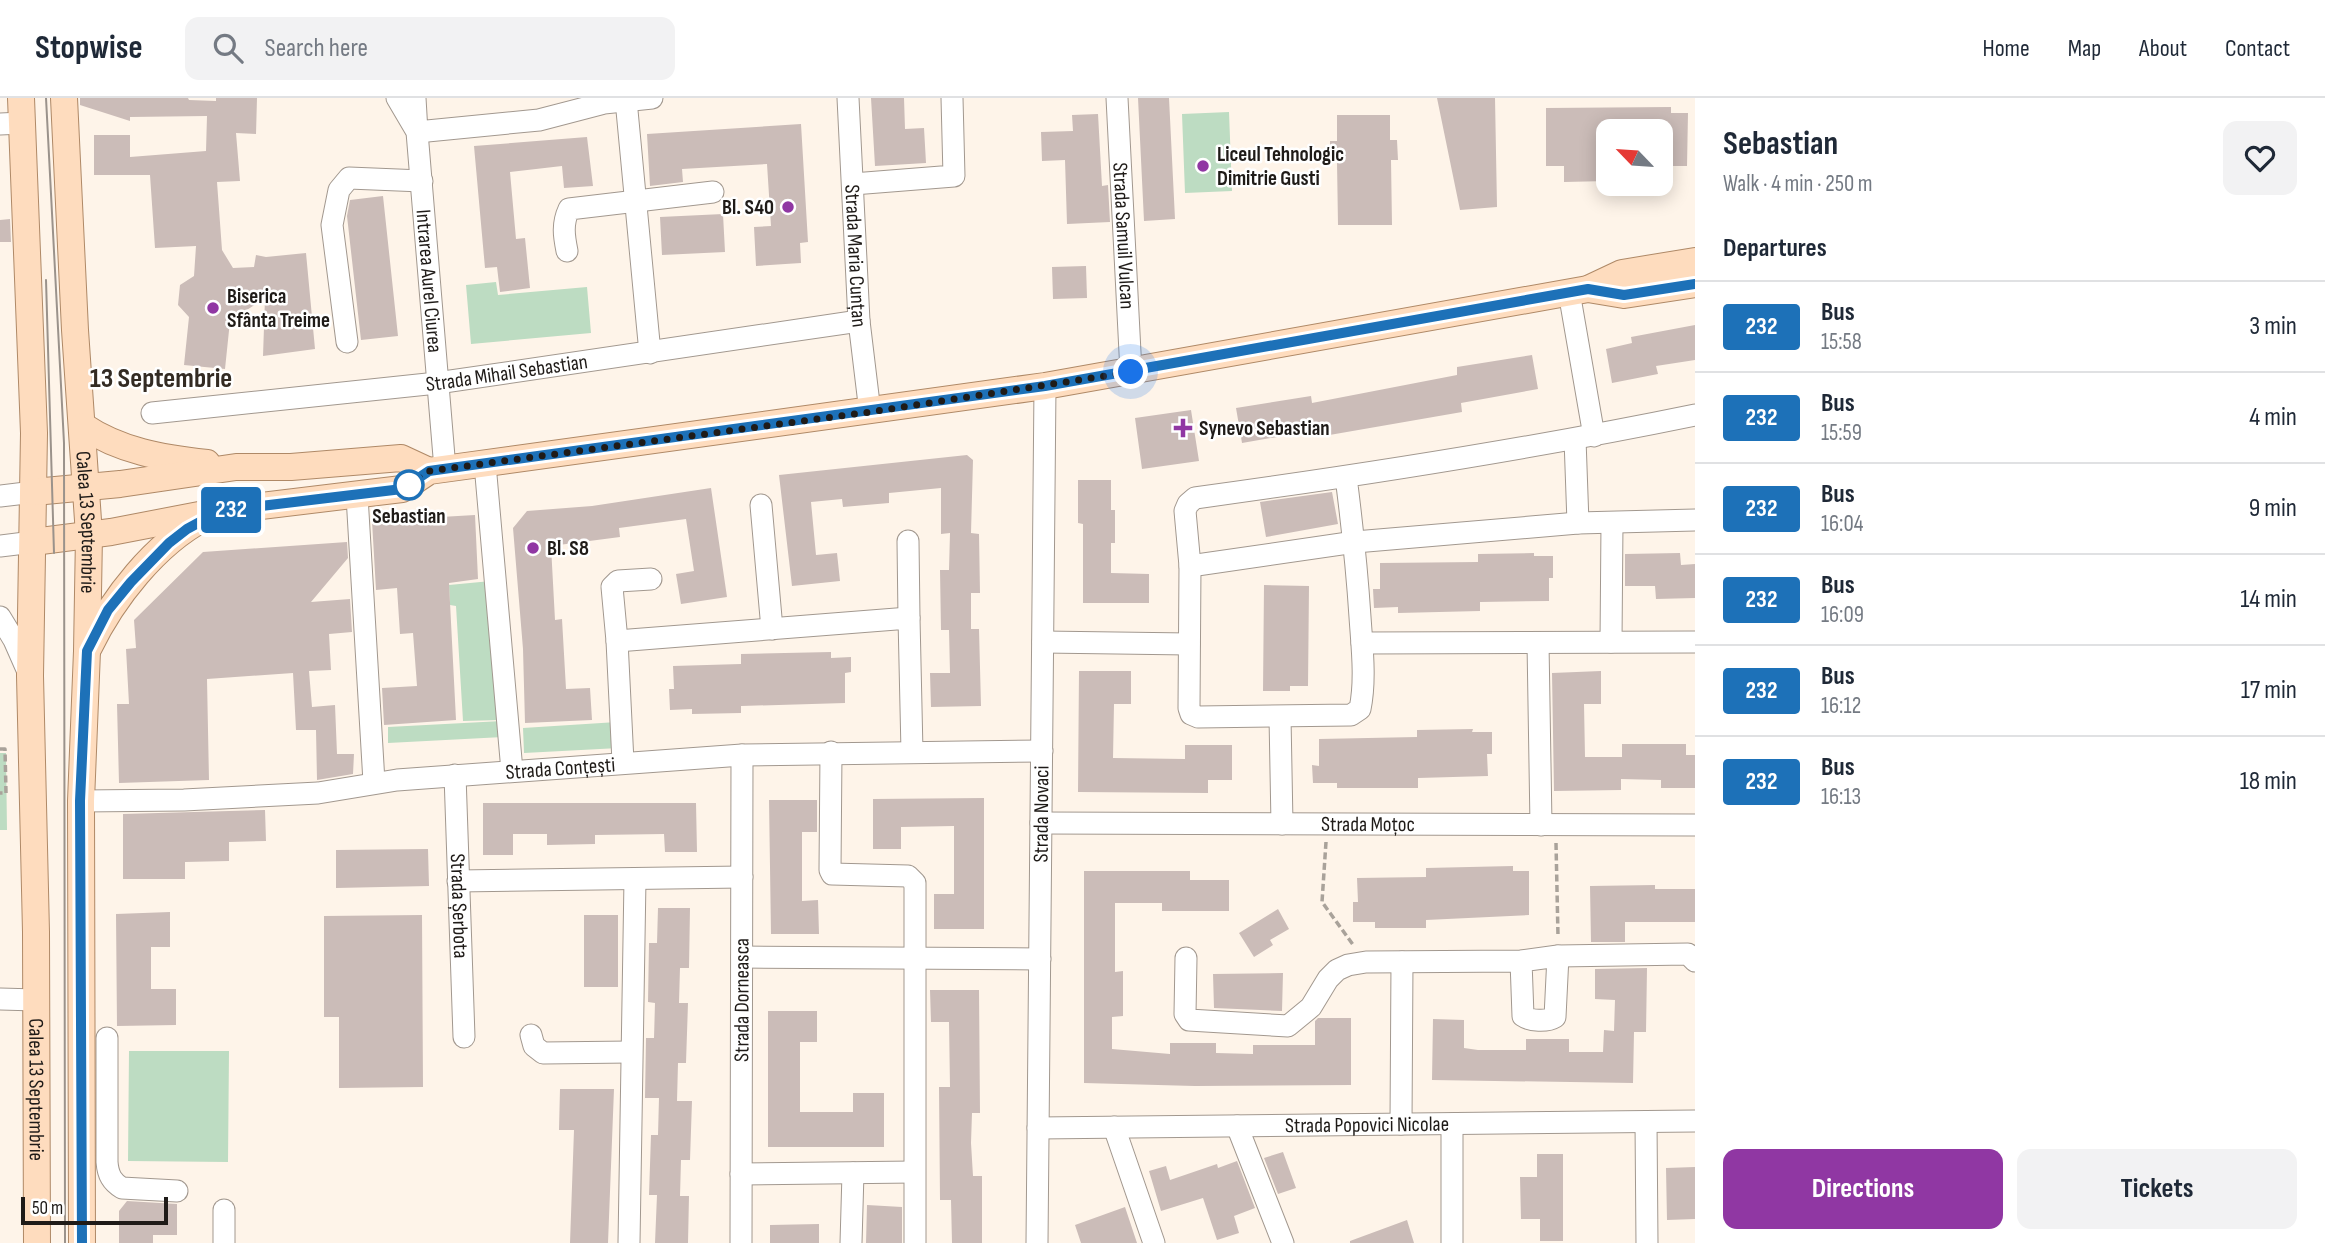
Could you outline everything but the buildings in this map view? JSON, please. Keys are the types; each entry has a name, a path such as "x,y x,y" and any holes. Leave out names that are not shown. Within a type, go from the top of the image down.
{"main road":[{"name":"Calea 13 Septembrie","path":"64,98 75,330 89,534 80,801 82,1243"},
{"name":"Calea 13 Septembrie","path":"14,115 34,433 30,676 37,1243"},
{"path":"33,542 220,511 402,489 437,470 870,412 1131,372 1578,291 1622,273 1695,261"},
{"path":"1578,291 1624,295 1695,284"},
{"path":"83,426 102,439 129,449 187,461 236,467 290,467 401,458 437,470"},
{"path":"34,492 236,467"},
{"path":"87,651 108,610 131,582 169,543 187,529 220,511"}],"street":[{"name":"Intrarea Aurel Ciurea","path":"397,98 417,132 438,383 437,470"},
{"path":"415,98 417,132 539,120 580,103 652,98"},
{"name":"Strada Maria Cunțan","path":"848,98 859,321 870,412"},
{"path":"853,184 954,176 951,98"},
{"name":"Strada Samuil Vulcan","path":"1117,98 1131,372"},
{"path":"626,100 650,353"},
{"path":"347,342 332,225 341,185 349,178 422,181"},
{"path":"567,251 563,234 569,209 713,192"},
{"path":"1578,291 1585,437 1578,523"},
{"name":"Strada Mihail Sebastian","path":"152,412 438,383 859,321"},
{"name":"Strada Novaci","path":"1037,1243 1045,386"},
{"path":"1346,477 1355,542 1362,643 1360,709 1351,715 1280,718 1198,717 1191,714 1189,566 1185,511 1188,503 1195,498 1346,477 1585,437 1695,415"},
{"path":"485,464 512,771"},
{"path":"0,496 34,492"},
{"path":"357,496 374,782"},
{"path":"761,505 772,629"},
{"path":"1189,566 1355,542 1578,523 1695,520"},
{"path":"1611,642 1612,523"},
{"path":"908,541 912,752"},
{"path":"0,546 33,542"},
{"path":"623,762 612,587 618,581 651,579"},
{"path":"0,617 30,676"},
{"path":"617,641 909,618"},
{"path":"1043,642 1189,644"},
{"path":"1362,643 1695,642"},
{"path":"1538,643 1548,825"},
{"path":"1280,718 1282,824"},
{"name":"Strada Conțești","path":"80,801 184,800 318,793 374,782 742,755 1042,751"},
{"path":"831,752 830,870 836,876 908,876 915,883 915,1243"},
{"name":"Strada Dorneasca","path":"741,1243 742,755"},
{"name":"Strada Șerbota","path":"455,775 464,1037"},
{"name":"Strada Moțoc","path":"1041,823 1695,825"},
{"path":"458,881 742,877"},
{"path":"629,1243 635,879"},
{"path":"1186,958 1185,1014 1189,1020 1287,1026 1298,1020 1311,1007 1337,970 1366,962 1521,961 1558,956 1688,954 1695,961"},
{"path":"1521,961 1523,1016 1527,1019 1550,1020 1555,1017 1556,1011 1558,956"},
{"path":"742,957 1040,959"},
{"path":"1401,1124 1402,962"},
{"path":"0,999 36,1000"},
{"path":"531,1035 534,1046 542,1053 631,1052"},
{"path":"107,1038 107,1163 110,1176 115,1184 122,1188 177,1191"},
{"name":"Strada Popovici Nicolae","path":"1038,1128 1695,1121"},
{"path":"1646,1122 1647,1243"},
{"path":"1452,1124 1452,1243"},
{"path":"1237,1126 1283,1243"},
{"path":"1114,1127 1154,1243"},
{"path":"741,1174 914,1172"},
{"path":"851,1243 853,1173"},
{"path":"224,1243 225,1210"}],"path":[{"path":"0,749 5,749 6,793 0,793"},
{"path":"1328,824 1322,902 1366,962"},
{"path":"1548,825 1558,956"}],"green space":[{"path":"1229,112 1232,191 1185,193 1182,114"},
{"path":"496,282 498,295 587,287 591,333 471,344 466,285"},
{"path":"491,581 501,720 463,721 456,606 450,605 449,585"},
{"path":"502,721 503,737 388,743 388,727"},
{"path":"617,722 619,748 524,753 523,728"},
{"path":"0,753 6,753 7,830 0,830"},
{"path":"129,1051 229,1051 228,1162 128,1161"}],"tram line":[{"path":"46,98 64,443 65,1243"},
{"path":"46,280 54,553"}],"bus line":[{"name":"232","path":"82,1243 80,801 87,651 108,610 141,571 169,543 201,520 220,511 402,489 429,471 1045,386 1588,289 1624,295 1695,284"}],"place":[{"name":"Liceul Tehnologic Dimitrie Gusti","path":"1203,166"},
{"name":"Bl. S40","path":"788,207"},
{"name":"Biserica Sfânta Treime","path":"213,308"},
{"name":"Synevo Sebastian","path":"1183,428"},
{"name":"Sebastian","path":"409,485"},
{"name":"Bl. S8","path":"533,548"}],"district":[{"name":"13 Septembrie","path":"161,377"}],"route":[{"path":"409,485 429,471 870,412 1131,372"}]}
